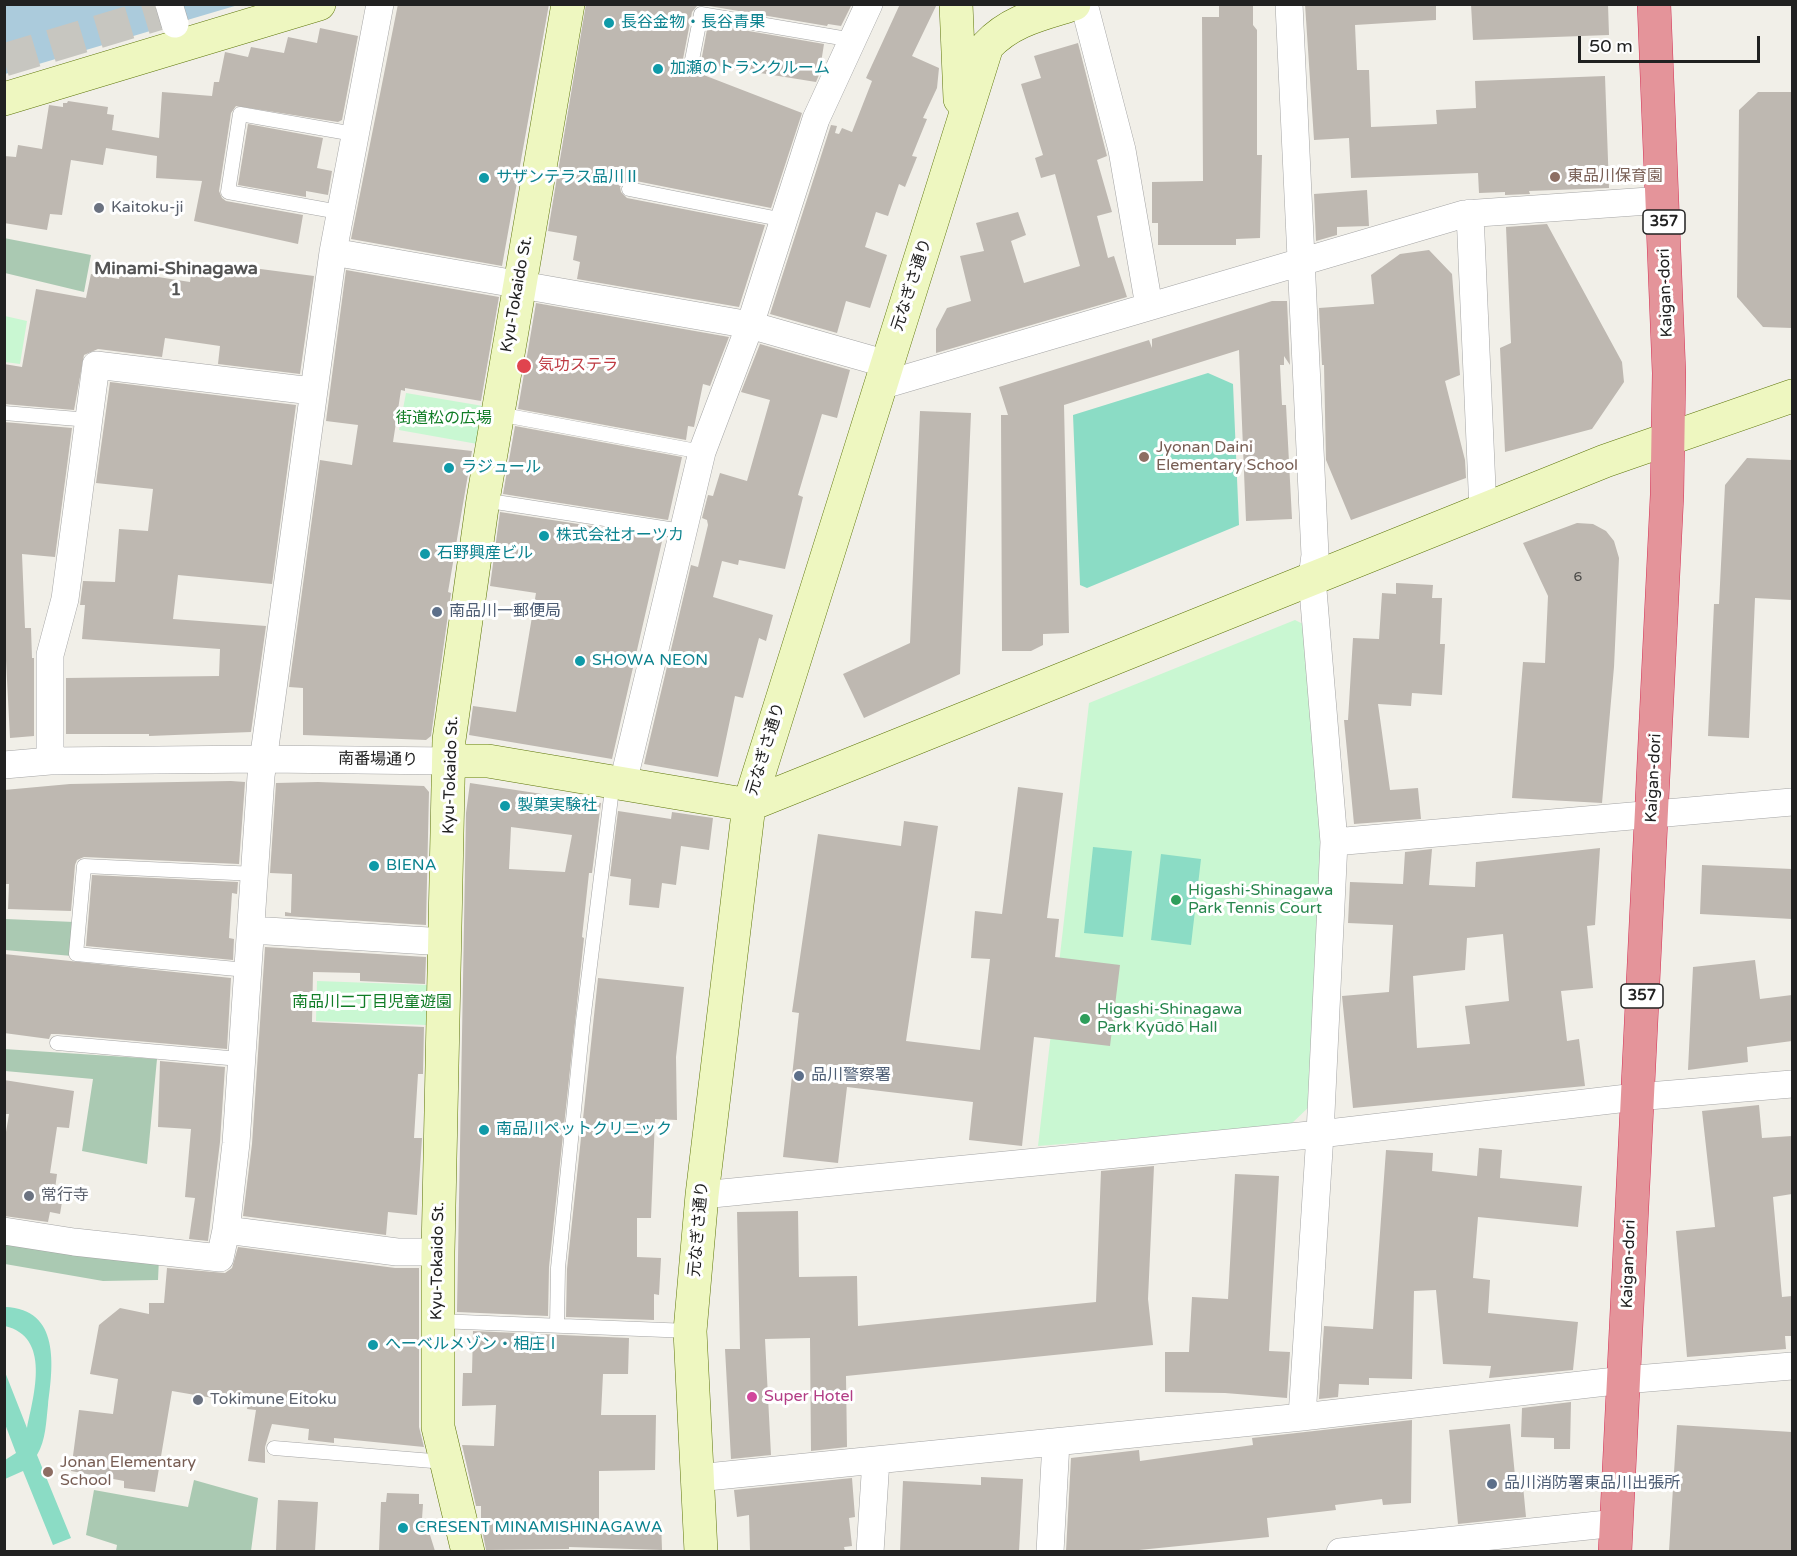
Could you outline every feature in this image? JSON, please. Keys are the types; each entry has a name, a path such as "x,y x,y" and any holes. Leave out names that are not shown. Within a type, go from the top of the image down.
{"highway":[{"name":"Kaigan-dori","path":"1616,1537 1669,440 1664,200 1654,4"}],"street":[{"path":"4,99 175,25 319,4"},
{"path":"4,1231 74,1242 220,1258 226,1230 236,1143 240,1059 264,759 291,574 312,391 339,212 380,4"},
{"name":"Kyu-Tokaido St.","path":"468,1551 438,1427 438,1252 449,741 483,500 518,284 568,4"},
{"path":"618,782 702,452 750,325 816,119 869,4"},
{"path":"956,4 960,78 958,140"},
{"path":"975,4 987,46"},
{"path":"987,46 1020,11 1074,4"},
{"path":"1084,4 1122,150 1149,306"},
{"path":"1289,4 1315,555 1312,578 1334,842 1320,1134 1302,1418"},
{"name":"元なぎさ通り","path":"700,1551 690,1331 702,1195 749,805 987,46"},
{"path":"333,252 750,325 884,375 1149,306 1470,213 1664,200"},
{"path":"1470,213 1483,511"},
{"path":"50,761 50,655 65,599 96,365 312,391"},
{"path":"749,805 1605,461 1792,396"},
{"name":"南番場通り","path":"4,765 50,761 264,759 488,761 749,805"},
{"path":"1334,842 1792,802"},
{"path":"251,930 445,942"},
{"path":"702,1195 1320,1134 1636,1097 1792,1084"},
{"path":"226,1230 397,1252 438,1252"},
{"path":"697,1478 1302,1418 1624,1380 1792,1366"},
{"path":"1050,1551 1056,1442"},
{"path":"870,1551 876,1460"},
{"path":"1340,1551 1616,1537"}],"lane":[{"path":"692,60 701,14 852,40"},
{"path":"339,212 228,192 240,114 354,134"},
{"path":"629,189 784,220"},
{"path":"4,413 90,420"},
{"path":"498,414 702,452"},
{"path":"483,500 682,531"},
{"path":"557,1325 558,1268 578,1068 618,782"},
{"path":"247,970 76,954 84,866 256,874"},
{"path":"57,1043 240,1059"},
{"path":"437,1321 690,1331"},
{"path":"274,1448 445,1462"}],"green space":[{"path":"4,238 91,255 84,292 5,273"},
{"path":"5,316 27,321 20,364 5,362"},
{"path":"1208,373 1233,384 1239,525 1087,588 1080,585 1073,415"},
{"name":"街道松の広場","path":"406,393 489,407 483,445 399,430"},
{"path":"1295,620 1305,625 1326,837 1312,1104 1289,1126 1038,1146 1089,703"},
{"path":"1093,847 1132,851 1123,937 1084,933"},
{"name":"Higashi-Shinagawa Park Tennis Court","path":"1161,854 1201,859 1191,945 1151,940"},
{"path":"4,892 6,919 74,922 72,956 5,950"},
{"name":"南品川二丁目児童遊園","path":"317,981 428,985 426,1025 316,1021"},
{"path":"4,1049 157,1059 147,1164 82,1151 93,1079 5,1071"},
{"path":"4,1237 159,1258 158,1280 103,1281 5,1264"},
{"path":"5,1307 23,1310 36,1318 45,1329 49,1343 50,1390 44,1437 37,1455 71,1538 53,1545 23,1471 5,1479 5,1460 16,1453 5,1424 5,1372 27,1428 36,1368 29,1342 19,1332 5,1326"},
{"path":"194,1480 258,1498 251,1551 116,1551 117,1545 86,1535 94,1490 188,1507"}],"water":[{"path":"5,5 238,5 5,74"}],"building":[{"path":"398,4 549,4 502,266 351,239"},
{"path":"586,4 851,6 841,26 828,24 827,26 703,5 697,6 692,12 683,59 690,69 695,68 701,62 708,24 824,44 821,63 824,63 816,82 704,64 701,74 802,113 771,208 631,180 626,181 620,187 621,192 627,198 765,225 739,307 577,279 580,262 573,260 577,236 548,231"},
{"path":"900,4 937,4 912,56 939,68 937,88 923,118 927,119 912,156 917,157 905,187 899,184 888,216 876,212 865,247 887,255 870,308 846,301 837,333 770,314 831,125 837,126 835,133 839,134 842,128 852,132 872,81 866,78"},
{"path":"1219,4 1253,4 1253,25 1257,30 1257,155 1262,155 1260,238 1236,239 1236,245 1158,245 1158,223 1152,223 1152,182 1203,181 1202,17 1219,17"},
{"path":"1305,4 1436,4 1436,20 1355,25 1357,70 1369,70 1371,127 1437,124 1436,110 1476,108 1475,81 1605,76 1609,188 1529,191 1530,194 1505,195 1505,192 1479,193 1478,173 1351,178 1349,138 1314,140"},
{"path":"1471,4 1608,4 1609,35 1473,40"},
{"path":"320,28 358,36 342,120 338,122 236,106 231,113 219,191 226,201 303,215 298,244 194,221 202,181 156,178 157,156 106,148 103,165 71,160 62,215 50,214 47,230 4,223 4,156 16,157 18,145 42,149 49,105 63,107 63,103 68,101 108,107 107,114 114,115 112,130 159,138 162,92 212,96 214,82 219,82 225,52 248,57 251,47 284,53 288,37 317,43"},
{"path":"1078,43 1107,156 1097,160 1112,212 1097,216 1108,258 1114,256 1127,297 936,353 936,329 947,308 971,301 960,256 984,251 976,223 1018,212 1026,235 1011,241 1024,283 1080,266 1055,174 1041,178 1035,158 1043,155 1021,84 1041,78 1034,56"},
{"path":"1758,92 1792,92 1792,328 1763,327 1737,297 1739,110"},
{"path":"248,124 323,138 317,168 332,171 328,195 306,191 306,197 238,185"},
{"path":"1367,190 1369,226 1337,227 1337,235 1316,241 1314,194"},
{"path":"1547,224 1622,362 1624,382 1592,429 1505,452 1500,348 1511,343 1506,227"},
{"path":"1429,250 1452,274 1460,375 1445,381 1465,460 1466,478 1351,520 1326,460 1324,365 1322,365 1319,308 1374,304 1371,275 1400,254"},
{"path":"192,264 230,270 230,265 314,276 300,374 218,364 220,346 165,338 162,357 98,349 84,355 74,410 4,404 4,364 22,367 36,289 86,298 91,274 119,279 120,271 190,282"},
{"path":"346,270 499,297 481,401 405,388 405,391 401,390 393,442 472,451 448,592 451,593 431,736 426,740 303,735 303,688 289,687 320,460 352,465 358,425 326,421"},
{"path":"1272,301 1287,301 1290,365 1284,356 1284,365 1280,365 1282,405 1286,405 1292,519 1246,521 1239,350 1064,405 1069,633 1043,634 1043,645 1031,651 1002,651 1001,415 1008,415 999,387 1149,340 1152,348 1152,339"},
{"path":"536,303 729,337 710,386 703,384 694,427 688,426 686,440 518,409"},
{"path":"760,344 850,370 837,418 822,414 798,495 803,497 785,569 739,560 738,565 722,561 713,597 773,615 766,641 759,638 743,698 735,696 718,777 644,764 691,565 698,567 708,525 707,520 702,518 708,495 713,496 720,473 747,481 770,400 741,392"},
{"path":"110,382 296,405 272,584 178,575 173,619 266,626 251,732 149,736 149,734 66,734 66,678 219,676 220,649 82,639 85,605 80,605 83,581 115,582 119,529 148,531 153,489 96,483"},
{"path":"920,411 971,413 960,674 864,718 843,674 910,643"},
{"path":"4,422 72,428 55,557 22,554 25,628 31,628 32,658 34,658 34,736 10,738 4,622"},
{"path":"515,426 682,457 668,520 503,494"},
{"path":"1747,458 1792,460 1792,600 1755,598 1749,738 1708,736 1714,604 1719,604 1725,485"},
{"path":"500,512 663,537 612,759 469,735 473,706 516,712 536,593 490,586"},
{"path":"1577,523 1593,524 1606,531 1614,541 1619,558 1614,667 1602,803 1512,798 1523,662 1545,663 1548,596 1523,543"},
{"path":"1396,583 1433,585 1432,598 1442,598 1440,644 1445,644 1442,695 1412,693 1411,706 1378,704 1390,790 1418,788 1421,819 1354,824 1344,720 1348,720 1353,638 1379,639 1382,593 1396,594"},
{"path":"245,782 239,864 84,857 77,860 75,865 71,911 8,909 9,884 4,884 4,790 70,784"},
{"path":"318,782 424,786 429,792 426,925 285,916 285,912 291,913 292,874 270,873 276,783"},
{"path":"470,783 601,803 592,873 589,873 582,937 584,938 549,1267 548,1316 457,1312 466,813","holes":["511,827 572,835 565,872 509,869"]},
{"path":"1018,787 1063,793 1047,918 1059,919 1055,957 1120,965 1110,1046 1034,1037 1022,1146 969,1140 973,1102 847,1087 838,1163 783,1157 799,1013 792,1012 818,834 901,846 904,821 938,826 906,1041 980,1050 990,959 971,958 975,911 1002,914"},
{"path":"618,811 671,819 672,812 713,818 709,850 681,846 676,885 662,883 659,908 629,905 631,879 610,876"},
{"path":"1600,848 1595,925 1587,926 1593,988 1561,991 1567,1041 1579,1039 1585,1086 1353,1108 1342,996 1389,992 1393,925 1348,923 1350,882 1403,884 1405,852 1432,849 1429,885 1475,887 1476,862","holes":["1503,934 1509,1001 1465,1006 1470,1044 1417,1048 1413,976 1465,970 1467,938"]},
{"path":"1702,865 1792,869 1792,919 1700,914"},
{"path":"92,875 238,882 237,894 232,893 229,938 234,939 233,960 86,946"},
{"path":"265,947 426,957 425,984 360,981 360,973 313,972 312,1022 424,1027 423,1074 418,1074 414,1138 422,1138 417,1215 388,1212 386,1235 243,1216 252,1144"},
{"path":"4,954 231,978 227,1049 58,1034 51,1034 49,1039 4,1033"},
{"path":"1755,960 1760,999 1792,995 1792,1041 1747,1047 1748,1062 1688,1070 1693,967"},
{"path":"598,978 684,987 676,1057 677,1120 655,1119 651,1218 637,1218 637,1257 661,1258 659,1295 654,1294 654,1320 566,1317 567,1269"},
{"path":"160,1061 225,1067 220,1142 208,1241 189,1239 195,1198 185,1197 191,1129 158,1127"},
{"path":"4,1080 74,1091 69,1128 57,1127 50,1173 57,1174 55,1189 64,1190 60,1214 50,1212 48,1222 4,1216 4,1144 9,1114 4,1114"},
{"path":"1759,1105 1762,1138 1792,1136 1792,1194 1773,1197 1782,1297 1792,1296 1792,1336 1785,1336 1786,1349 1687,1357 1676,1231 1715,1227 1702,1111"},
{"path":"1479,1148 1502,1150 1500,1178 1582,1186 1578,1227 1478,1217 1473,1278 1490,1280 1488,1313 1578,1322 1573,1370 1489,1378 1491,1366 1443,1364 1436,1290 1414,1291 1412,1379 1369,1378 1369,1385 1339,1384 1338,1397 1319,1399 1324,1326 1373,1329 1386,1150 1433,1153 1432,1171 1477,1176"},
{"path":"1154,1166 1148,1299 1153,1345 846,1376 847,1447 811,1451 810,1338 765,1339 771,1455 731,1459 725,1349 740,1349 737,1212 798,1211 799,1277 857,1276 858,1326 1096,1302 1101,1171"},
{"path":"1235,1174 1279,1176 1269,1351 1290,1352 1287,1398 1225,1393 1165,1392 1165,1352 1189,1352 1192,1297 1228,1299"},
{"path":"238,1247 395,1268 419,1268 419,1427 424,1447 334,1438 334,1443 308,1440 309,1429 272,1424 265,1447 265,1463 248,1461 256,1410 247,1409 248,1404 172,1391 155,1492 124,1488 124,1481 71,1471 79,1410 113,1414 118,1379 90,1374 99,1325 120,1308 149,1314 149,1303 164,1303 167,1268 225,1273 232,1268"},
{"path":"473,1331 629,1338 628,1374 603,1374 601,1415 656,1415 655,1470 599,1471 599,1524 639,1527 639,1521 661,1520 662,1550 569,1547 569,1549 486,1550 481,1524 481,1506 476,1506 462,1445 494,1446 496,1405 462,1406 463,1373 472,1373"},
{"path":"1571,1402 1570,1449 1554,1449 1554,1438 1521,1437 1522,1408"},
{"path":"1412,1420 1411,1503 1383,1505 1382,1499 1335,1505 1336,1510 1267,1518 1269,1537 1129,1551 1066,1551 1071,1458 1139,1450 1140,1461 1253,1445 1252,1438"},
{"path":"1510,1424 1515,1476 1522,1475 1526,1517 1458,1524 1449,1430"},
{"path":"1677,1425 1792,1432 1792,1551 1669,1551"},
{"path":"981,1477 1023,1479 1019,1551 900,1551 903,1481 981,1485"},
{"path":"852,1478 855,1517 849,1518 852,1546 844,1547 845,1551 750,1551 749,1515 737,1517 734,1490"},
{"name":"CRESENT MINAMISHINAGAWA","path":"387,1493 419,1494 419,1504 423,1504 422,1519 425,1519 435,1551 379,1551 381,1502 386,1502"},
{"path":"278,1500 318,1502 315,1551 276,1551"}],"tunnel":[{"path":"4,60 191,4"}],"place":[{"name":"長谷金物・長谷青果","path":"609,23"},
{"name":"加瀬のトランクルーム","path":"658,69"},
{"name":"東品川保育園","path":"1555,177"},
{"name":"サザンテラス品川Ⅱ","path":"484,178"},
{"name":"Kaitoku-ji","path":"99,208"},
{"name":"気功ステラ","path":"524,366"},
{"name":"Jyonan Daini Elementary School","path":"1144,457"},
{"name":"ラジュール","path":"449,468"},
{"name":"株式会社オーツカ","path":"544,536"},
{"name":"石野興産ビル","path":"425,554"},
{"name":"南品川一郵便局","path":"437,612"},
{"name":"SHOWA NEON","path":"580,661"},
{"name":"製菓実験社","path":"505,806"},
{"name":"BIENA","path":"374,866"},
{"name":"Higashi-Shinagawa Park Tennis Court","path":"1176,900"},
{"name":"Higashi-Shinagawa Park Kyūdō Hall","path":"1085,1019"},
{"name":"品川警察署","path":"799,1076"},
{"name":"南品川ペットクリニック","path":"484,1130"},
{"name":"常行寺","path":"29,1196"},
{"name":"へーベルメゾン・相庄Ⅰ","path":"373,1345"},
{"name":"Super Hotel","path":"752,1397"},
{"name":"Tokimune Eitoku","path":"198,1400"},
{"name":"Jonan Elementary School","path":"48,1472"},
{"name":"品川消防署東品川出張所","path":"1492,1484"},
{"name":"CRESENT MINAMISHINAGAWA","path":"403,1528"}],"district":[{"name":"Minami-Shinagawa 1","path":"176,279"}]}
